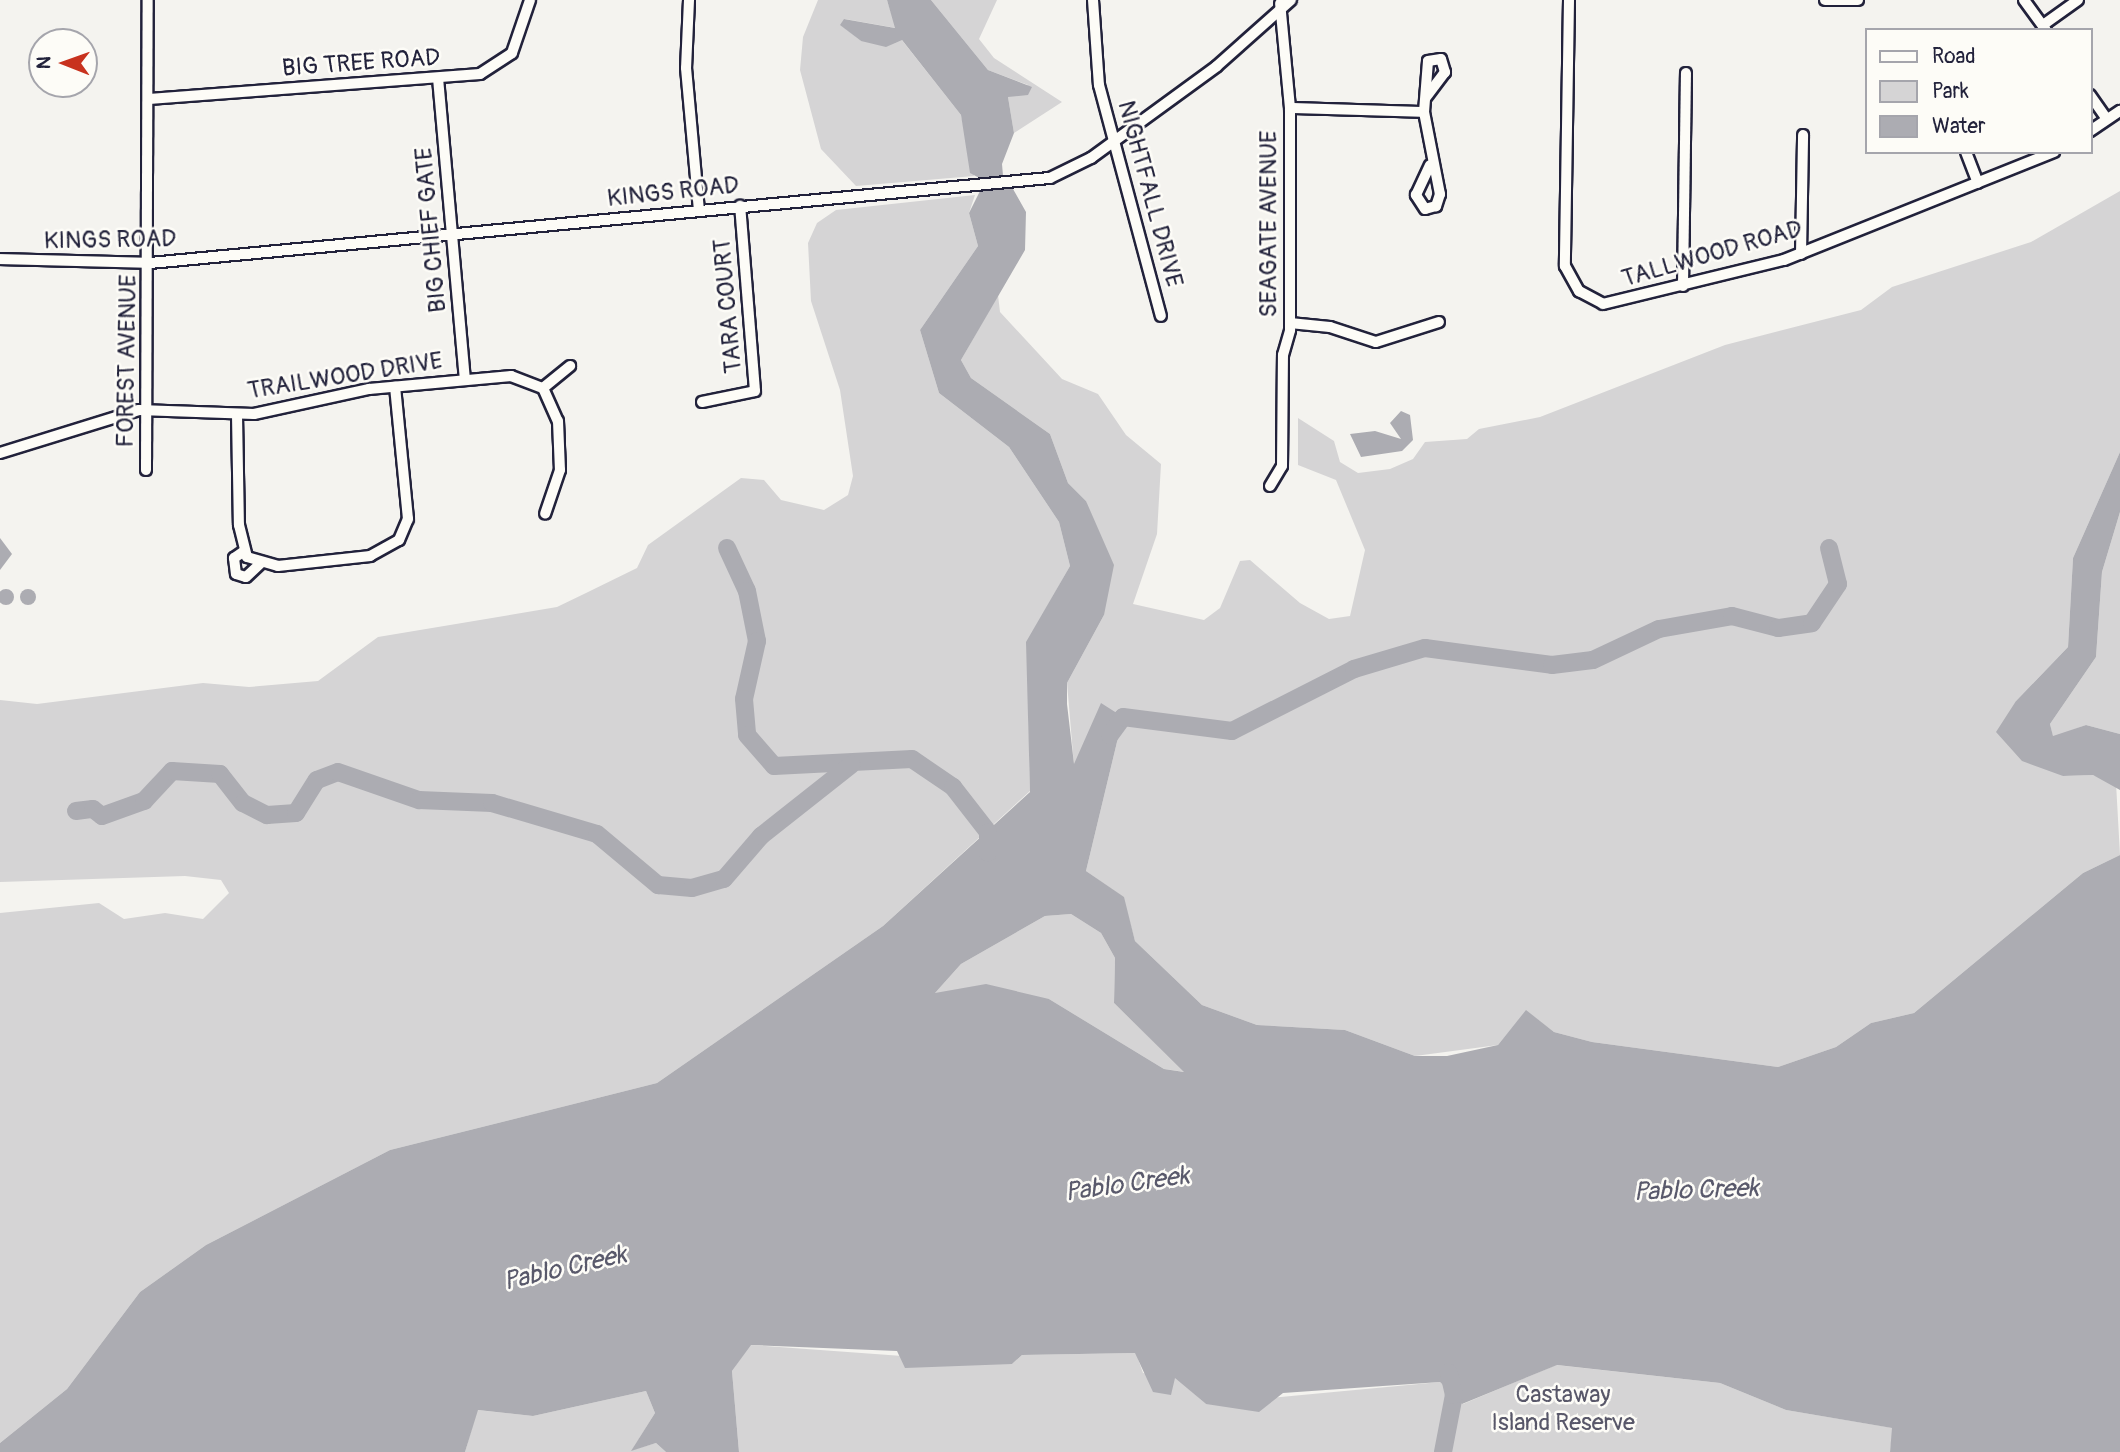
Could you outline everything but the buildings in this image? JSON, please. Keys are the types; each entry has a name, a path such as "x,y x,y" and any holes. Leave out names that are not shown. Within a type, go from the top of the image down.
{"street":[{"name":"FOREST AVENUE","path":"146,470 150,263 148,0"},
{"name":"BIG TREE ROAD","path":"149,99 480,74 502,63 521,39 530,0"},
{"path":"689,0 686,68 699,210"},
{"name":"NIGHTFALL DRIVE","path":"1093,0 1099,85 1161,316"},
{"name":"KINGS ROAD","path":"0,259 150,263 1007,183 1063,174 1217,66 1280,4 1291,0"},
{"name":"TALLWOOD ROAD","path":"1569,0 1564,58 1569,279 1603,304 1683,286 1801,254 2049,154"},
{"path":"1825,0 1858,0"},
{"path":"2024,0 2044,28 2078,0"},
{"name":"SEAGATE AVENUE","path":"1270,486 1282,466 1283,355 1290,323 1290,108 1280,4"},
{"path":"1683,286 1686,73"},
{"name":"BIG CHIEF GATE","path":"438,78 465,378"},
{"path":"1426,97 1424,112 1430,165"},
{"path":"2092,98 2107,119"},
{"path":"1290,108 1424,112"},
{"path":"2092,130 2120,111"},
{"path":"1801,254 1803,135"},
{"path":"1967,154 1978,183"},
{"name":"TARA COURT","path":"702,402 755,391 740,206"},
{"path":"1290,323 1330,327 1376,342 1439,322"},
{"path":"545,514 555,496 561,443 543,388 570,366"},
{"name":"TRAILWOOD DRIVE","path":"0,453 146,410 237,415 395,387 465,378 511,376 543,388"},
{"path":"243,552 261,563 370,556 400,540 409,509 395,387"},
{"path":"237,415 243,552"},
{"path":"243,552 234,558 236,574 246,577 261,563"}],"green space":[{"path":"818,0 887,0 896,28 845,19 841,25 861,41 901,39 961,115 974,176 856,186 821,149 800,70 803,37"},
{"path":"931,0 997,0 979,39 994,58 1062,102 1014,133 1008,97 1028,85 988,70"},
{"path":"2120,191 2120,452 2073,558 2068,647 2016,701 2063,776 2093,775 2116,783 2120,855 2083,873 1914,1013 1871,1023 1836,1047 1778,1067 1592,1042 1554,1032 1526,1011 1498,1045 1415,1056 1345,1030 1257,1025 1202,1005 1135,941 1123,897 1086,871 1123,717 1074,766 1067,683 1104,615 1086,501 1068,483 1050,434 971,378 961,360 998,295 1000,312 1062,379 1098,394 1126,435 1161,464 1157,534 1133,604 1204,620 1220,608 1240,561 1250,560 1300,603 1329,619 1350,616 1365,550 1336,480 1298,465 1298,418 1334,441 1340,462 1358,473 1390,469 1413,459 1425,442 1467,439 1479,429 1540,417 1725,345 1861,310 1892,287 2031,242"},
{"path":"975,195 969,213 978,246 920,330 939,393 1009,447 1059,522 1070,566 1027,642 1030,791 883,926 657,1083 390,1150 206,1245 140,1292 67,1389 0,1443 0,913 99,903 124,919 165,913 203,919 229,893 221,880 185,876 0,882 0,700 37,704 203,683 249,687 318,681 378,637 557,607 637,568 648,545 741,478 764,480 781,500 824,510 848,495 853,476 840,390 811,301 808,243 817,223 836,210"},
{"path":"2120,512 2120,734 2086,725 2053,737 2050,724 2096,657 2102,572"},
{"path":"1071,914 1101,933 1115,958 1114,1003 1185,1072 1164,1069 1049,999 934,994 961,964 1045,916"},
{"name":"Castaway Island Reserve","path":"750,1345 1012,1364 1022,1355 1136,1353 1143,1373 1175,1377 1206,1404 1440,1382 1463,1404 1556,1365 1720,1383 1786,1410 1893,1428 1890,1452 739,1452 732,1371"},
{"path":"646,1391 655,1413 632,1450 656,1443 666,1452 465,1452 477,1410 533,1416"}],"water":[{"name":"Pablo Creek","path":"887,0 931,0 988,70 1032,87 1028,95 1008,97 1014,133 1002,164 1004,187 1013,189 1026,212 1025,250 961,360 971,378 1050,434 1068,483 1086,501 1114,565 1104,615 1067,683 1067,704 1074,764 1101,703 1123,717 1086,871 1124,897 1135,941 1202,1005 1257,1025 1345,1030 1415,1056 1447,1056 1498,1045 1526,1010 1554,1032 1592,1042 1778,1067 1836,1047 1871,1023 1914,1013 2083,873 2120,855 2120,1452 1890,1452 1892,1428 1786,1410 1720,1383 1557,1365 1462,1404 1440,1382 1283,1393 1259,1412 1206,1404 1175,1378 1171,1395 1153,1392 1135,1353 1022,1355 1012,1364 905,1368 897,1351 751,1345 732,1371 739,1452 666,1452 656,1443 631,1451 655,1413 646,1391 533,1416 478,1410 465,1452 0,1452 0,1443 67,1389 140,1292 206,1245 390,1150 657,1083 883,926 1030,792 1026,642 1070,566 1059,522 1009,447 939,393 920,330 978,246 969,213 985,181 970,173 961,115 902,40 886,47 861,41 840,25 844,19 895,28","holes":["1071,914 1101,933 1115,958 1114,1003 1184,1072 1164,1069 1049,999 986,984 935,993 961,964 1045,916"]},
{"path":"1401,411 1410,415 1413,440 1402,451 1361,457 1350,434 1375,431 1401,439 1390,423"},
{"path":"2120,452 2120,512 2102,572 2096,657 2050,724 2053,736 2086,725 2120,734 2120,790 2093,775 2063,776 2022,761 1996,732 2016,701 2068,647 2073,558"},
{"path":"0,538 12,554 0,570"},
{"path":"3,589 9,589 14,594 14,600 9,605 -1,602 -1,592"},
{"path":"25,589 31,589 36,597 34,603 25,605 20,600 20,594"}],"waterway":[{"path":"727,548 747,591 757,641 744,699 747,735 774,766 912,759 953,787 988,832 988,853"},
{"path":"1110,735 1123,717 1232,731 1354,669 1425,648 1552,665 1593,660 1659,629 1732,616 1778,628 1812,623 1838,584 1829,548"},
{"path":"76,811 93,809 102,816 144,801 172,771 220,774 243,803 267,815 296,813 317,780 338,772 419,800 492,803 597,834 658,885 692,888 724,879 761,836 851,765"},
{"path":"1443,1452 1454,1395 1449,1373"}]}
